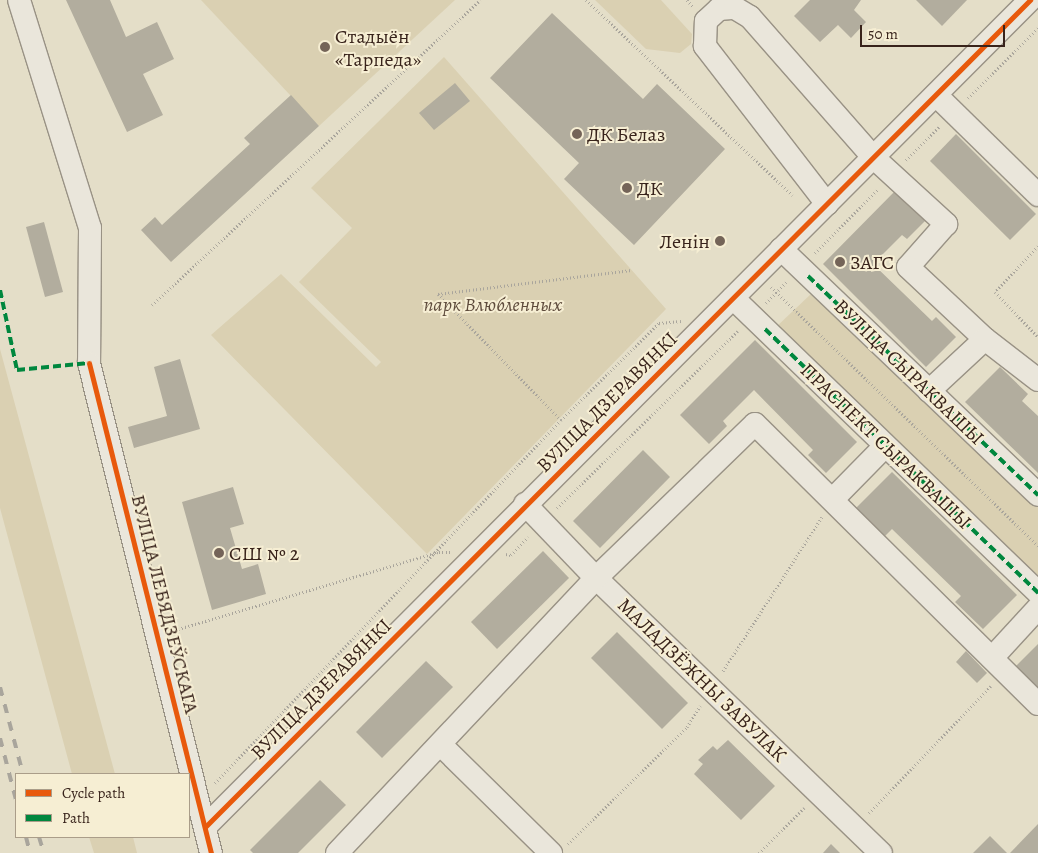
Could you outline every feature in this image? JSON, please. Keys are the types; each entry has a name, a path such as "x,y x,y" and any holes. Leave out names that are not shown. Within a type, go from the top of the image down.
{"street":[{"name":"ВУЛІЦА ЛЕБЯДЗЕЎСКАГА","path":"19,0 90,228 89,363 206,826 211,853"},
{"name":"ВУЛІЦА ДЗЕРАВЯНКІ","path":"206,826 525,504 757,274 780,249 821,196 874,158 1030,0"},
{"path":"821,196 705,46 706,21 719,9 736,8 750,17 874,158 946,224 908,267 985,339 1038,380"},
{"path":"936,95 1038,195"},
{"name":"ВУЛІЦА СЫРАКВАШЫ","path":"780,249 1038,495"},
{"name":"ПРАСПЕКТ СЫРАКВАШЫ","path":"733,298 1038,593"},
{"path":"929,392 985,339"},
{"path":"337,853 442,746 596,578 755,424 833,499 1038,704"},
{"path":"833,499 885,446"},
{"name":"МАЛАДЗЁЖНЫ ЗАВУЛАК","path":"525,504 596,578 881,853"},
{"path":"999,665 1038,608"},
{"path":"442,746 551,853"}],"path":[{"path":"152,305 480,0"},
{"path":"586,0 800,203 821,196"},
{"path":"1038,246 995,292 1038,337"},
{"path":"561,420 438,294 632,270"},
{"path":"757,274 1038,546"},
{"path":"198,800 439,552 561,420 659,323 685,321"},
{"path":"158,635 439,552"},
{"path":"855,828 999,665"},
{"path":"759,853 819,793"}],"green space":[{"name":"Стадыён «Тарпеда»","path":"201,0 455,0 319,126"},
{"path":"595,0 661,0 692,34 691,44 680,53 646,49"},
{"name":"парк Влюбленных","path":"444,57 666,309 427,554 211,335 281,274 376,367 381,362 299,282 352,228 311,188"},
{"path":"811,294 1038,503 1038,584 775,328"},
{"path":"0,349 115,773 72,773 0,508"},
{"path":"89,838 133,838 137,853 94,853"}],"building":[{"path":"66,0 110,0 126,37 157,22 174,59 143,74 163,115 127,132"},
{"path":"810,0 861,0 854,10 866,22 851,38 838,25 820,42 794,16"},
{"path":"916,0 967,0 942,26"},
{"path":"552,13 643,99 657,84 725,149 634,245 564,179 579,163 490,78"},
{"path":"455,83 470,101 434,130 419,113"},
{"path":"291,95 319,126 171,262 141,230 155,217 162,225 250,144 244,138"},
{"path":"956,134 1036,214 1010,240 930,161"},
{"path":"897,189 927,219 907,239 902,235 873,264 932,321 936,317 956,337 926,367 823,264"},
{"path":"44,222 63,292 45,297 26,227"},
{"path":"755,340 857,442 826,473 808,455 813,450 754,390 723,421 727,426 709,444 680,415"},
{"path":"180,359 200,429 134,448 128,427 167,416 154,367"},
{"path":"1000,367 1028,394 1022,401 1038,416 1038,473 965,402"},
{"path":"643,450 670,477 600,548 573,521"},
{"path":"892,472 1017,595 983,629 955,602 961,596 892,529 885,536 856,508"},
{"path":"233,487 244,524 230,528 242,569 258,564 266,594 212,610 182,502"},
{"path":"543,551 569,578 497,649 471,622"},
{"path":"617,632 688,703 662,729 591,658"},
{"path":"1038,644 1038,688 1016,666"},
{"path":"966,651 987,673 977,683 956,662"},
{"path":"426,661 453,687 382,758 356,732"},
{"path":"728,740 775,786 741,820 694,774 703,764 698,760 713,746 717,750"},
{"path":"320,780 346,805 298,853 253,853 250,850"},
{"path":"1038,824 1038,853 1010,853"},
{"path":"990,836 1007,853 973,853"},
{"path":"831,844 840,853 823,853"}],"railway":[{"path":"0,687 23,773"},
{"path":"0,738 15,796"},
{"path":"26,838 30,853"},
{"path":"39,838 44,853"}],"marked path":[{"path":"808,276 1038,495"},
{"path":"0,290 17,370 89,363"},
{"path":"765,329 1038,593"}],"cycle path":[{"path":"206,826 1030,0"},
{"path":"89,363 211,853"}],"place":[{"name":"Стадыён «Тарпеда»","path":"325,47"},
{"name":"ДК Белаз","path":"577,134"},
{"name":"ДК","path":"627,188"},
{"name":"Ленін","path":"720,241"},
{"name":"ЗАГС","path":"840,262"},
{"name":"СШ № 2","path":"219,553"}]}
